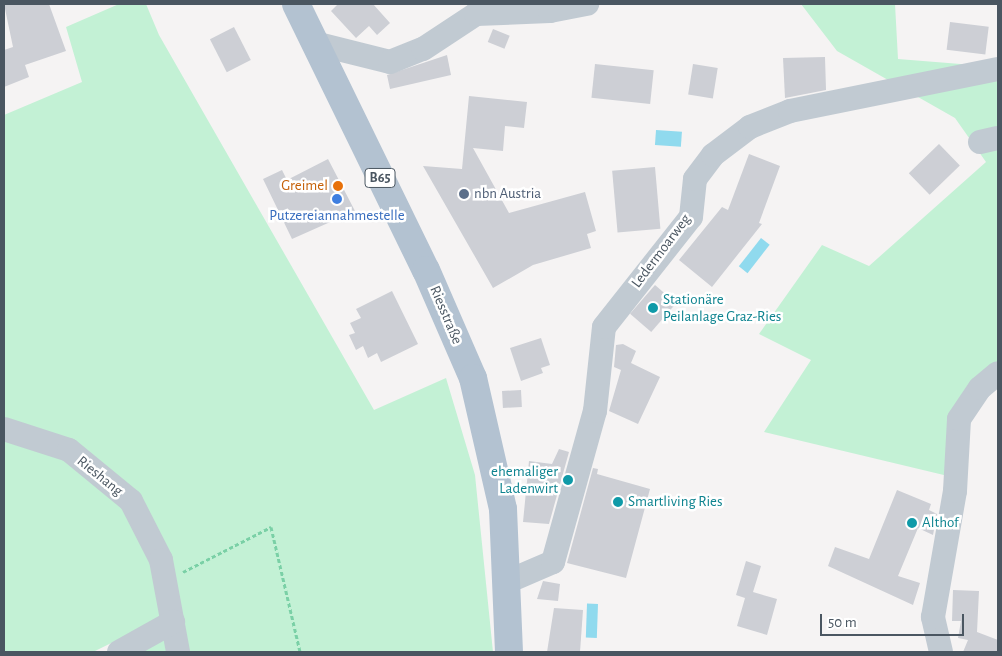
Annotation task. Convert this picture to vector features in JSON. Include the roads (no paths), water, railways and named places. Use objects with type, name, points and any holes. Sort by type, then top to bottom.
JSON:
[{"type":"main road","name":"Riesstraße","points":[[296,4],[426,270],[473,378],[503,508],[509,581],[508,652]]},
{"type":"street","points":[[314,43],[390,62],[423,49],[476,14],[550,11],[587,4]]},
{"type":"street","name":"Ledermoarweg","points":[[509,581],[553,562],[594,411],[604,327],[691,217],[695,179],[713,155],[750,127],[790,111],[998,68]]},
{"type":"street","points":[[941,652],[933,617],[955,492],[959,419],[980,388],[998,373]]},
{"type":"street","name":"Rieshang","points":[[4,429],[69,450],[131,500],[161,560],[178,652]]},
{"type":"street","points":[[119,652],[173,622]]},
{"type":"water","points":[[656,130],[682,132],[681,147],[655,145]]},
{"type":"water","points":[[761,238],[770,245],[748,273],[739,266]]},
{"type":"water","points":[[587,604],[598,604],[597,638],[586,638]]},
{"type":"place","name":"Greimel","points":[[338,186]]},
{"type":"place","name":"nbn Austria","points":[[464,194]]},
{"type":"place","name":"Putzereiannahmestelle","points":[[337,199]]},
{"type":"place","name":"Stationäre Peilanlage Graz-Ries","points":[[653,308]]},
{"type":"place","name":"ehemaliger Ladenwirt","points":[[568,480]]},
{"type":"place","name":"Smartliving Ries","points":[[618,502]]},
{"type":"place","name":"Althof","points":[[912,523]]}]
